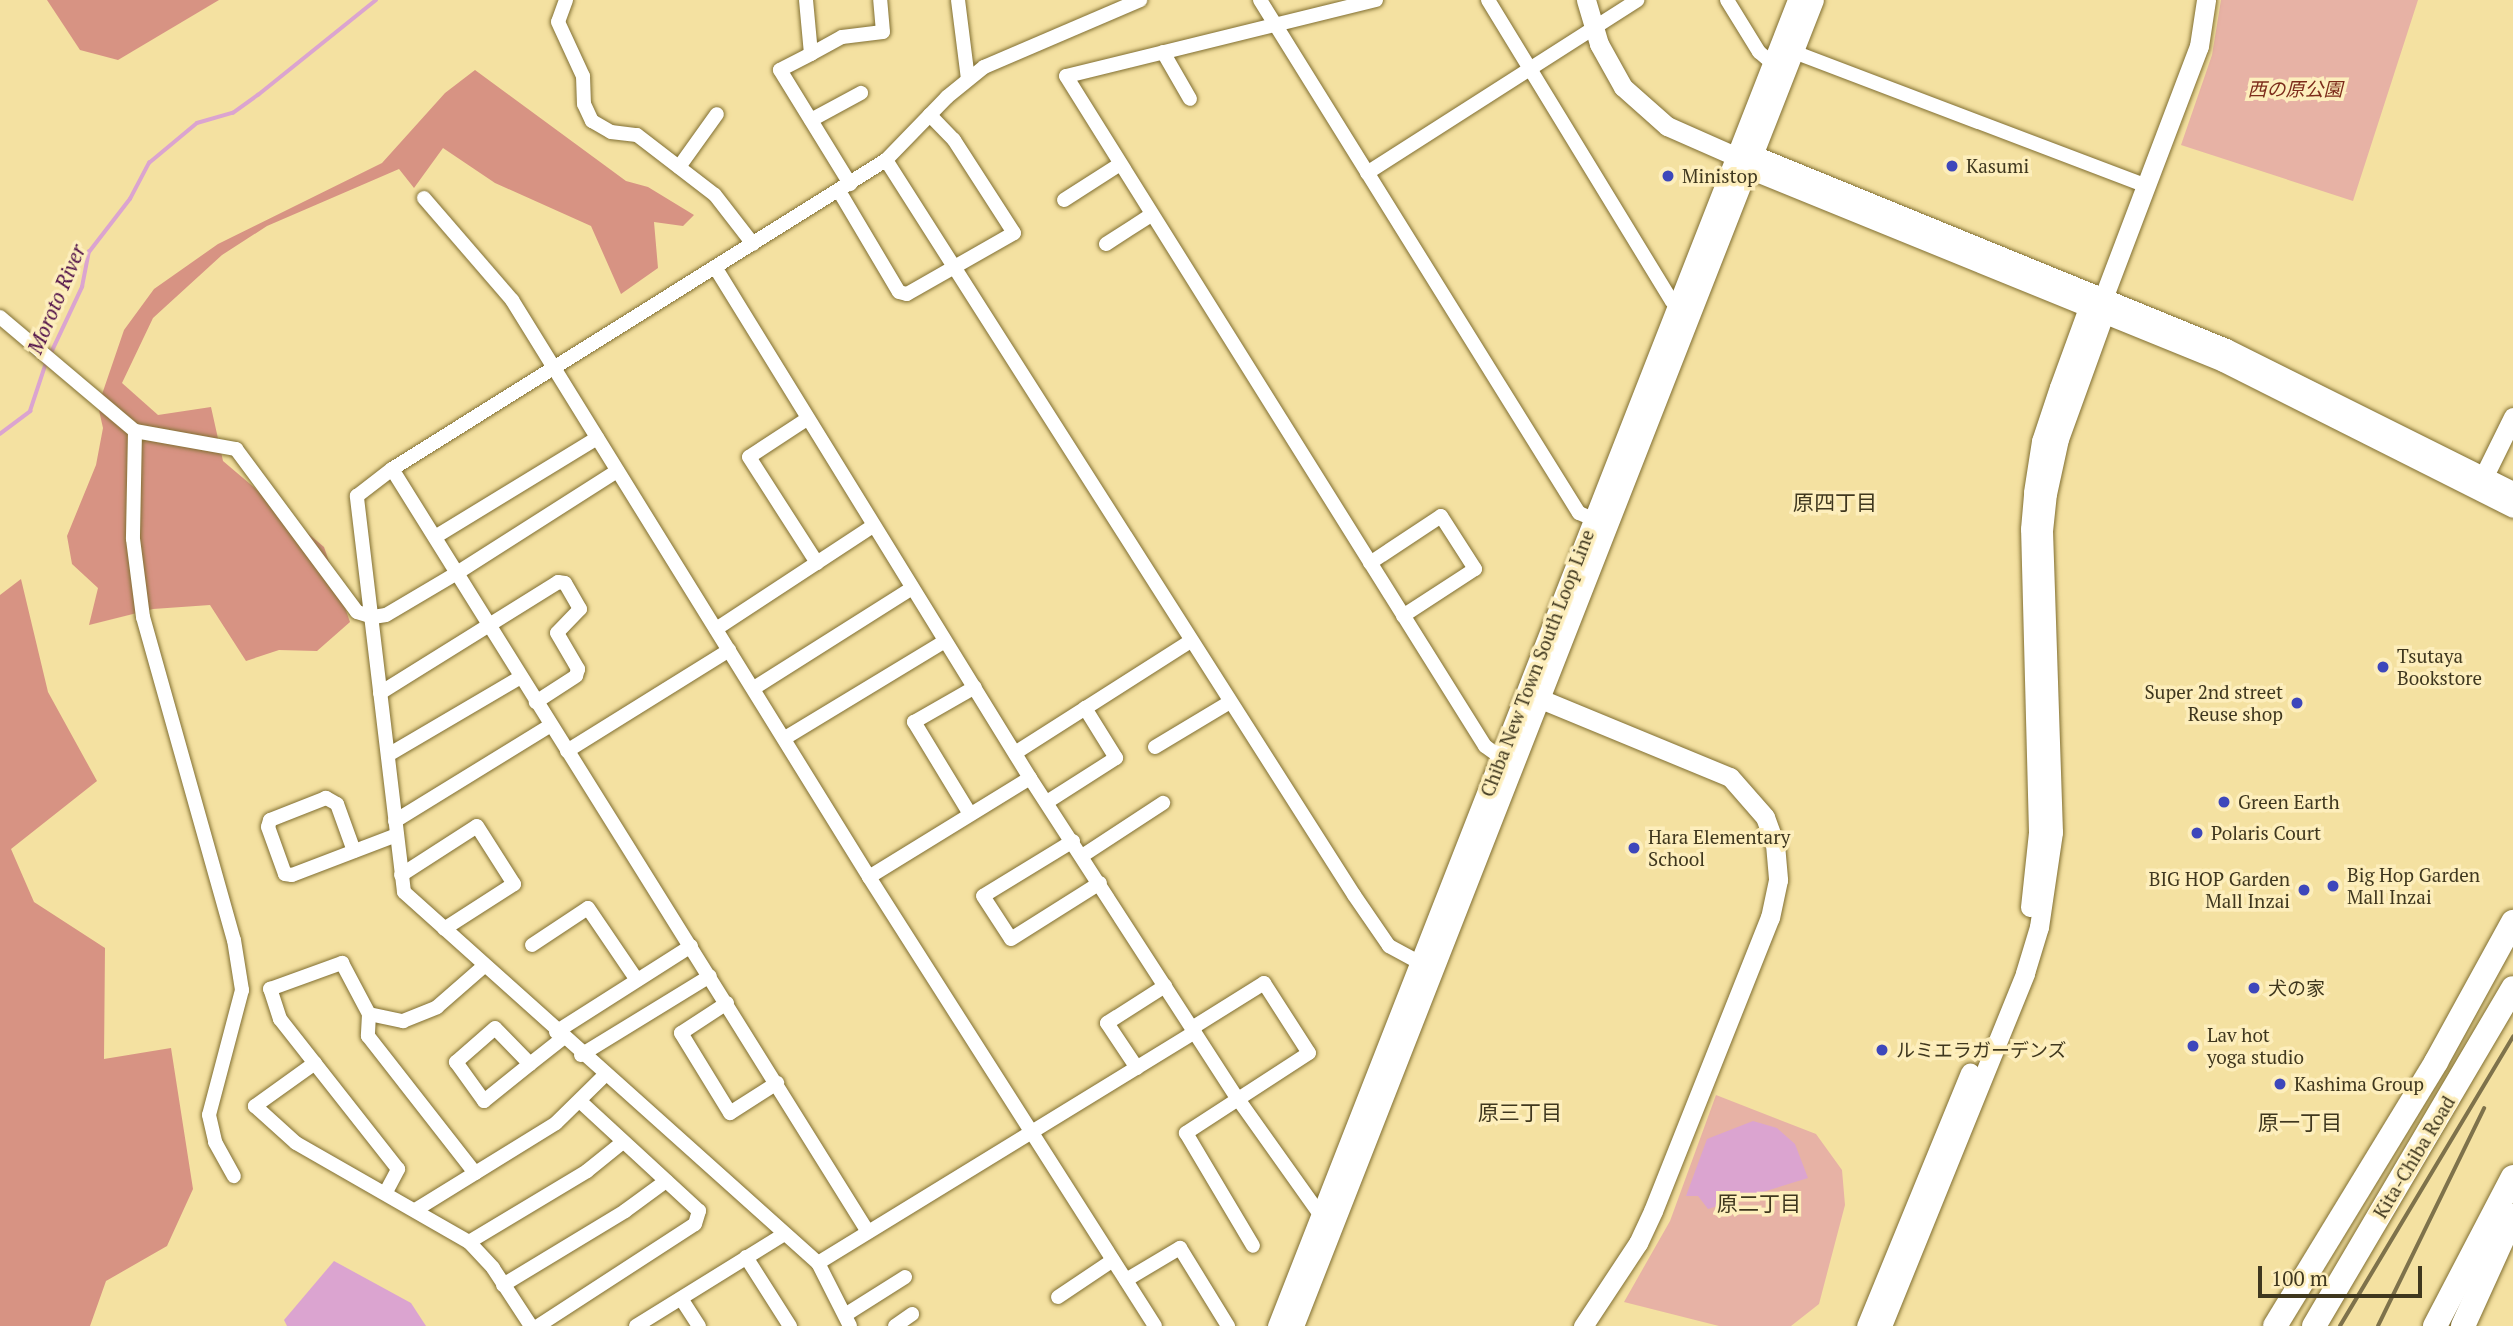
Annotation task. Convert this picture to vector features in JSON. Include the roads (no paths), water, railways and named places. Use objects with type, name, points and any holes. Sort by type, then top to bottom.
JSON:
[{"type":"highway","name":"Kita-Chiba Road","points":[[2275,1326],[2436,1062],[2513,922]]},
{"type":"highway","name":"Kita-Chiba Road","points":[[2314,1326],[2513,988]]},
{"type":"highway","points":[[2289,1303],[2311,1282],[2452,1073],[2485,1039]]},
{"type":"highway","points":[[2435,1326],[2513,1177]]},
{"type":"highway","points":[[2463,1326],[2513,1216]]},
{"type":"highway","points":[[2472,1326],[2513,1247]]},
{"type":"street","points":[[566,0],[558,22],[583,76],[584,104],[592,121],[611,132],[637,135],[679,167],[715,195],[752,244]]},
{"type":"street","points":[[806,0],[811,54]]},
{"type":"street","points":[[880,0],[883,32],[842,37],[780,70],[811,120],[899,292],[907,295],[1014,233],[954,140],[930,115]]},
{"type":"street","points":[[958,0],[968,79]]},
{"type":"street","points":[[905,1277],[848,1321],[818,1263],[604,1076],[404,892],[358,496],[392,469],[886,160],[968,79],[985,67],[1140,0]]},
{"type":"street","points":[[1260,0],[1579,513],[1593,519]]},
{"type":"street","points":[[1376,0],[1066,76],[1485,746],[1500,757]]},
{"type":"street","points":[[1488,0],[1672,301],[1679,303]]},
{"type":"street","points":[[1586,0],[1608,63],[1637,102],[1678,131],[2099,304],[2226,348],[2480,483],[2513,508]]},
{"type":"street","points":[[1367,173],[1528,67],[1637,0]]},
{"type":"street","points":[[1727,0],[1759,52],[1772,63]]},
{"type":"street","name":"Chiba New Town South Loop Line","points":[[1294,1326],[1427,966],[1532,695],[1746,160],[1772,63],[1797,0]]},
{"type":"street","name":"Chiba New Town South Loop Line","points":[[1277,1326],[1319,1213],[1427,966],[1500,757],[1532,695],[1593,519],[1679,303],[1746,160],[1814,0]]},
{"type":"street","points":[[1866,1326],[2013,970],[2027,924],[2038,832],[2030,529],[2041,442],[2099,304],[2195,58],[2206,0]]},
{"type":"street","points":[[1163,51],[1190,99]]},
{"type":"street","points":[[1794,51],[2146,186]]},
{"type":"street","points":[[811,120],[861,93]]},
{"type":"street","points":[[679,167],[717,114]]},
{"type":"street","points":[[886,160],[1230,702],[1389,946],[1427,966]]},
{"type":"street","points":[[1064,200],[1120,164]]},
{"type":"street","points":[[424,198],[512,300],[870,877],[1155,1326]]},
{"type":"street","points":[[1106,244],[1151,215]]},
{"type":"street","points":[[715,267],[1030,778],[1238,1099],[1319,1213]]},
{"type":"street","points":[[1882,1326],[2025,973],[2039,927],[2053,832],[2043,531],[2047,494],[2059,439],[2099,304]]},
{"type":"street","points":[[0,317],[135,431],[236,449],[357,612],[373,617],[386,615],[457,573],[617,471]]},
{"type":"street","points":[[2480,483],[2513,417]]},
{"type":"street","points":[[807,419],[749,457],[817,563]]},
{"type":"street","points":[[135,431],[133,539],[143,617],[234,940],[242,990],[209,1115],[215,1142],[234,1176]]},
{"type":"street","points":[[435,537],[597,438]]},
{"type":"street","points":[[392,469],[868,1232]]},
{"type":"street","points":[[2480,483],[2513,491]]},
{"type":"street","points":[[1370,563],[1441,516],[1475,569],[1403,616]]},
{"type":"street","points":[[716,629],[873,526]]},
{"type":"street","points":[[380,692],[558,582],[565,583],[580,609],[556,633],[578,669],[576,676],[536,702]]},
{"type":"street","points":[[754,688],[912,588]]},
{"type":"street","points":[[785,738],[946,641]]},
{"type":"street","points":[[1015,753],[1191,641]]},
{"type":"street","points":[[567,751],[729,650]]},
{"type":"street","points":[[388,755],[521,677]]},
{"type":"street","points":[[970,814],[914,722],[975,687]]},
{"type":"street","points":[[1532,695],[1730,777],[1765,817],[1775,844],[1778,880],[1770,917],[1653,1211],[1638,1243],[1583,1326]]},
{"type":"street","points":[[1155,747],[1230,702]]},
{"type":"street","points":[[1047,802],[1116,758],[1085,708]]},
{"type":"street","points":[[354,851],[337,804],[326,798],[270,820],[268,827],[285,874],[354,851],[396,828],[551,725]]},
{"type":"street","points":[[870,877],[1030,778]]},
{"type":"street","points":[[1082,856],[1163,803]]},
{"type":"street","points":[[401,875],[477,826],[514,884],[444,929]]},
{"type":"street","points":[[1073,841],[983,896],[1011,939],[1100,883]]},
{"type":"street","points":[[532,945],[588,908],[637,981]]},
{"type":"street","points":[[530,1064],[495,1028],[456,1062],[484,1101],[530,1064],[559,1035],[691,946]]},
{"type":"street","points":[[386,1192],[398,1169],[280,1018],[270,989],[342,963],[369,1014],[368,1036],[475,1173]]},
{"type":"street","points":[[369,1014],[403,1021],[437,1007],[484,966]]},
{"type":"street","points":[[581,1055],[710,976]]},
{"type":"street","points":[[818,1263],[1032,1134],[1264,983],[1309,1053],[1186,1133],[1253,1246]]},
{"type":"street","points":[[1137,1068],[1107,1023],[1165,986]]},
{"type":"street","points":[[727,1003],[681,1033],[730,1113],[777,1083]]},
{"type":"street","points":[[315,1063],[255,1106],[296,1143],[417,1209],[469,1242],[531,1326]]},
{"type":"street","points":[[417,1209],[555,1123],[581,1102],[604,1076]]},
{"type":"street","points":[[538,1326],[695,1224],[699,1211],[581,1102]]},
{"type":"street","points":[[469,1242],[587,1171],[624,1142]]},
{"type":"street","points":[[503,1285],[625,1211],[666,1181]]},
{"type":"street","points":[[636,1326],[682,1300],[783,1235]]},
{"type":"street","points":[[1126,1280],[1180,1248],[1228,1326]]},
{"type":"street","points":[[746,1257],[790,1326]]},
{"type":"street","points":[[1058,1297],[1113,1260]]},
{"type":"street","points":[[682,1300],[699,1326]]},
{"type":"street","points":[[895,1326],[912,1314]]},
{"type":"waterway","name":"Moroto River","points":[[51,353],[82,287],[89,252],[130,199],[149,163],[197,123],[233,113],[376,0]]},
{"type":"waterway","name":"Moroto River","points":[[0,434],[30,411],[47,360]]},
{"type":"railway","points":[[2340,1326],[2513,1037]]},
{"type":"railway","points":[[2378,1326],[2484,1109]]},
{"type":"place","name":"Kasumi","points":[[1952,166]]},
{"type":"place","name":"Ministop","points":[[1668,176]]},
{"type":"place","name":"Tsutaya Bookstore","points":[[2383,667]]},
{"type":"place","name":"Super 2nd street Reuse shop","points":[[2297,703]]},
{"type":"place","name":"Green Earth","points":[[2224,802]]},
{"type":"place","name":"Polaris Court","points":[[2197,833]]},
{"type":"place","name":"Hara Elementary School","points":[[1634,848]]},
{"type":"place","name":"Big Hop Garden Mall Inzai","points":[[2333,886]]},
{"type":"place","name":"BIG HOP Garden Mall Inzai","points":[[2304,890]]},
{"type":"place","name":"犬の家","points":[[2254,988]]},
{"type":"place","name":"Lav hot yoga studio","points":[[2193,1046]]},
{"type":"place","name":"ルミエラガーデンズ","points":[[1882,1050]]},
{"type":"place","name":"Kashima Group","points":[[2280,1084]]},
{"type":"district","name":"原四丁目","points":[[1835,502]]},
{"type":"district","name":"原三丁目","points":[[1520,1112]]},
{"type":"district","name":"原一丁目","points":[[2300,1122]]},
{"type":"district","name":"原二丁目","points":[[1759,1203]]},
{"type":"park label","name":"西の原公園","points":[[2295,89]]}]
